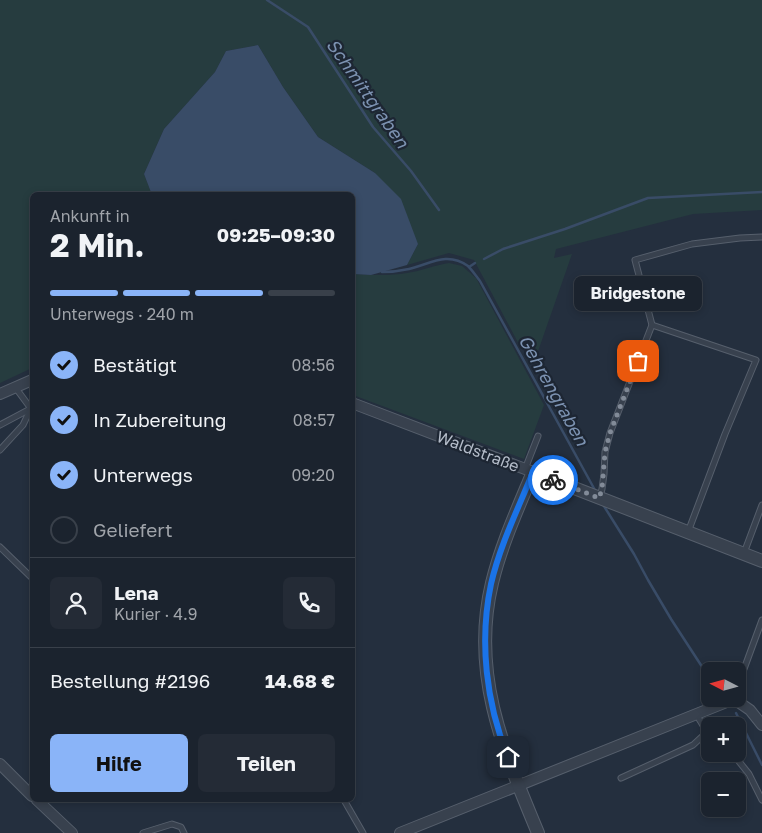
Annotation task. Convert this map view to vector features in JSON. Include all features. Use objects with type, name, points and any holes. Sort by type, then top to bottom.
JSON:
[{"type":"street","points":[[0,394],[30,381]]},
{"type":"street","name":"Waldstraße","points":[[355,403],[762,561]]},
{"type":"street","points":[[529,470],[494,575],[487,609],[485,658],[493,711],[502,744],[538,833]]},
{"type":"street","points":[[746,707],[762,725]]},
{"type":"street","points":[[400,833],[711,708]]},
{"type":"street","points":[[0,764],[30,794]]},
{"type":"street","points":[[39,802],[72,833]]},
{"type":"lane","points":[[600,497],[605,452],[610,433],[652,324],[635,260],[692,244],[762,237]]},
{"type":"lane","points":[[652,324],[756,360],[725,434],[688,532]]},
{"type":"lane","points":[[15,387],[30,406]]},
{"type":"lane","points":[[0,425],[30,410]]},
{"type":"lane","points":[[0,450],[23,425],[30,413]]},
{"type":"lane","points":[[529,470],[538,436]]},
{"type":"lane","points":[[744,554],[762,505]]},
{"type":"lane","points":[[0,547],[30,576]]},
{"type":"lane","points":[[746,664],[762,620]]},
{"type":"lane","points":[[696,714],[701,721]]},
{"type":"lane","points":[[621,778],[693,745],[701,739]]},
{"type":"lane","points":[[739,762],[749,774],[762,800]]},
{"type":"lane","points":[[345,802],[362,833]]},
{"type":"lane","points":[[143,833],[172,824],[181,827],[184,833]]},
{"type":"green space","points":[[0,0],[762,0],[762,210],[693,214],[556,249],[554,258],[572,254],[536,357],[525,338],[521,348],[474,260],[449,253],[407,265],[418,244],[375,173],[318,137],[283,87],[258,45],[226,51],[215,72],[164,129],[144,174],[151,192],[30,192],[30,369],[0,383]]},
{"type":"green space","points":[[449,263],[462,266],[476,278],[544,405],[524,459],[355,396],[355,274],[400,274]]},
{"type":"water","points":[[258,45],[283,87],[318,137],[375,173],[401,199],[418,244],[407,265],[371,275],[355,274],[355,192],[151,192],[144,174],[164,129],[215,72],[226,51]]},
{"type":"waterway","name":"Schmittgraben","points":[[267,0],[308,27],[373,127],[411,171],[439,210]]},
{"type":"waterway","points":[[484,259],[503,249],[565,229],[648,198],[762,192]]},
{"type":"waterway","name":"Gehrengraben","points":[[382,272],[406,270],[446,259],[453,259],[468,266],[480,281],[596,492]]},
{"type":"waterway","name":"Gehrengraben","points":[[469,267],[475,263]]},
{"type":"waterway","name":"Gehrengraben","points":[[602,503],[671,619],[701,665]]},
{"type":"waterway","name":"Gehrengraben","points":[[736,713],[762,765]]},
{"type":"way so far","points":[[553,480],[599,498],[604,474],[605,452],[610,433],[638,361]]},
{"type":"place","name":"Bridgestone","points":[[638,361]]},
{"type":"route","points":[[508,757],[502,744],[489,688],[485,658],[487,609],[492,583],[502,550],[533,472],[553,480]]}]
